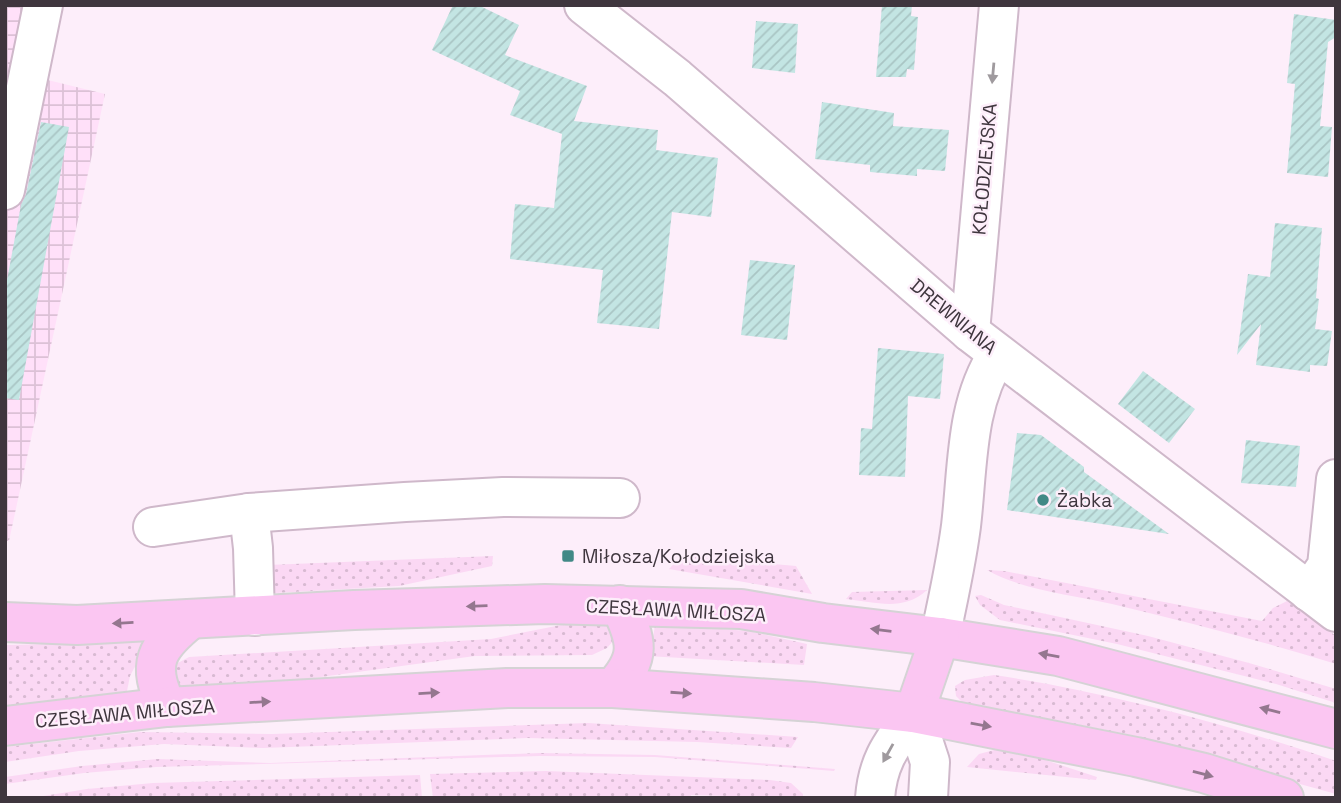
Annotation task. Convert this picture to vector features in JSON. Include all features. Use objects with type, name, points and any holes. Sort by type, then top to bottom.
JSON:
[{"type":"main road","name":"CZESŁAWA MIŁOSZA","points":[[5,622],[77,625],[354,610],[545,604],[740,610],[1058,656],[1336,729]]},
{"type":"main road","points":[[613,688],[626,674],[636,646],[633,632],[620,605]]},
{"type":"main road","points":[[167,707],[156,685],[154,667],[172,634],[191,619]]},
{"type":"main road","points":[[914,713],[940,637]]},
{"type":"main road","name":"CZESŁAWA MIŁOSZA","points":[[5,726],[167,707],[507,688],[613,688],[814,702],[914,713],[1136,757],[1204,773],[1284,798]]},
{"type":"street","points":[[5,190],[43,5]]},
{"type":"street","name":"DREWNIANA","points":[[584,5],[677,78],[984,343],[1322,602]]},
{"type":"street","name":"KOŁODZIEJSKA","points":[[940,637],[953,582],[974,408],[984,378],[999,5]]},
{"type":"street","points":[[1322,602],[1336,478]]},
{"type":"street","points":[[153,527],[249,513],[503,497],[620,498]]},
{"type":"street","points":[[249,513],[255,616]]},
{"type":"street","points":[[875,798],[877,775],[886,754],[914,713]]},
{"type":"street","points":[[914,713],[930,762],[928,798]]},
{"type":"shaded area","points":[[5,5],[24,5],[11,71],[105,94],[9,541],[5,541]]},
{"type":"shaded area","points":[[493,556],[492,566],[399,586],[275,593],[268,584],[268,565]]},
{"type":"shaded area","points":[[681,556],[796,566],[812,594],[669,569]]},
{"type":"shaded area","points":[[987,570],[1004,571],[1262,621],[1273,608],[1287,601],[1336,636],[1336,664],[1168,618],[1016,583]]},
{"type":"shaded area","points":[[927,590],[918,597],[899,603],[846,599],[852,592]]},
{"type":"shaded area","points":[[981,595],[1004,605],[1148,636],[1336,689],[1336,703],[1276,684],[1117,644],[1000,620],[980,605],[975,596]]},
{"type":"shaded area","points":[[605,622],[613,625],[615,639],[607,648],[592,655],[475,656],[284,682],[180,688],[176,687],[171,670],[189,657],[491,639],[561,625]]},
{"type":"shaded area","points":[[655,624],[748,631],[807,644],[804,665],[647,656],[652,646]]},
{"type":"shaded area","points":[[142,642],[145,647],[130,676],[127,691],[5,707],[5,645]]},
{"type":"shaded area","points":[[994,675],[1080,690],[1167,710],[1336,761],[1336,794],[1106,730],[962,702],[956,696],[955,686],[965,680]]},
{"type":"shaded area","points":[[588,723],[798,737],[791,748],[697,742],[527,738],[263,748],[164,744],[79,751],[5,762],[5,747],[140,732],[272,734]]},
{"type":"shaded area","points":[[998,749],[1030,755],[1097,777],[1096,780],[967,767],[979,754]]},
{"type":"shaded area","points":[[540,753],[655,755],[835,769],[655,757],[540,756],[156,767],[5,784],[5,777],[158,759],[270,763]]},
{"type":"shaded area","points":[[546,771],[770,780],[791,783],[803,794],[803,798],[691,795],[690,798],[433,798],[430,774]]},
{"type":"shaded area","points":[[420,775],[422,798],[31,798],[153,783]]},
{"type":"building","points":[[453,5],[478,5],[519,25],[505,55],[587,86],[574,121],[658,130],[656,150],[718,158],[711,217],[672,212],[659,329],[597,323],[603,270],[510,259],[515,204],[554,208],[562,134],[510,115],[520,91],[432,50]]},
{"type":"building","points":[[882,5],[912,5],[911,16],[918,17],[914,70],[907,69],[906,77],[876,77]]},
{"type":"building","points":[[1294,14],[1336,20],[1336,37],[1328,42],[1320,126],[1332,127],[1328,177],[1287,173],[1295,84],[1287,83]]},
{"type":"building","points":[[756,21],[798,24],[795,73],[752,68]]},
{"type":"building","points":[[822,102],[894,113],[893,126],[949,130],[945,171],[917,169],[917,176],[870,172],[870,165],[815,159]]},
{"type":"building","points":[[41,122],[69,127],[19,400],[5,398],[5,291],[21,205],[26,194]]},
{"type":"building","points":[[1275,223],[1322,228],[1315,329],[1332,331],[1327,366],[1310,365],[1310,372],[1256,365],[1261,324],[1237,355],[1248,274],[1270,277]]},
{"type":"building","points":[[750,260],[795,265],[787,340],[741,335]]},
{"type":"building","points":[[878,348],[944,354],[940,399],[908,396],[905,477],[859,475],[861,428],[872,429]]},
{"type":"building","points":[[1143,371],[1195,409],[1169,443],[1118,404]]},
{"type":"building","points":[[1017,433],[1041,435],[1084,467],[1084,472],[1169,534],[1007,510]]},
{"type":"building","points":[[1246,440],[1300,446],[1296,487],[1241,483]]},
{"type":"place","name":"Żabka","points":[[1043,500]]},
{"type":"place","name":"Miłosza/Kołodziejska","points":[[568,556]]}]
